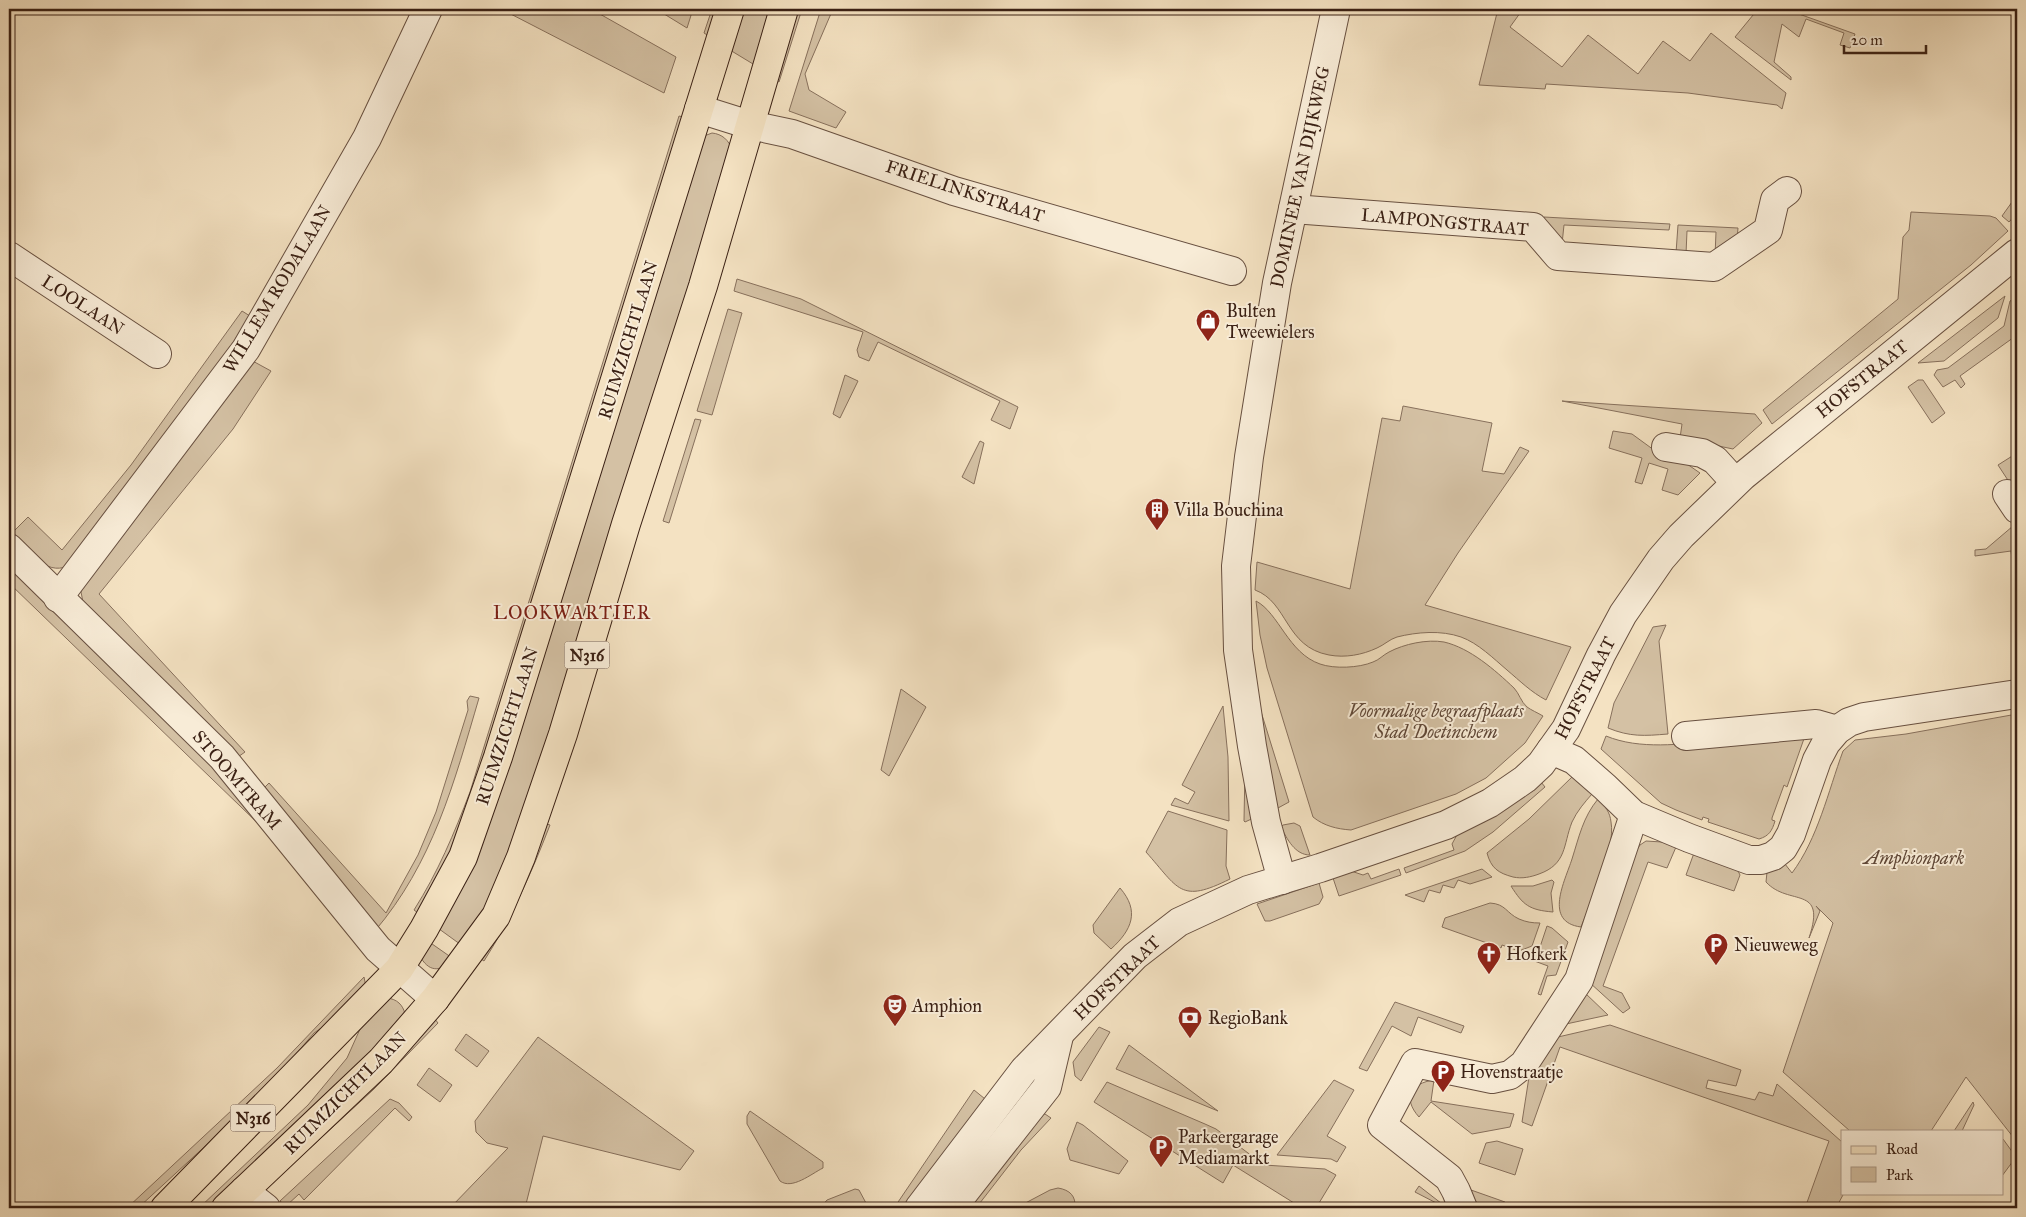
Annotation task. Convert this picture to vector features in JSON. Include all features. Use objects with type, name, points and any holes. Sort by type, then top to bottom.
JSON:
[{"type":"main road","name":"RUIMZICHTLAAN","points":[[164,1208],[399,969],[424,929],[463,858],[489,785],[730,9]]},
{"type":"main road","name":"RUIMZICHTLAAN","points":[[235,1200],[381,1061],[435,999],[496,916],[521,857],[563,734],[626,524],[703,286],[784,9]]},
{"type":"street","name":"WILLEM RODALAAN","points":[[58,598],[246,348],[367,138],[428,9]]},
{"type":"street","name":"DOMINEE VAN DIJKWEG","points":[[1282,880],[1266,822],[1249,727],[1238,650],[1236,566],[1249,457],[1277,283],[1336,9]]},
{"type":"street","name":"FRIELINKSTRAAT","points":[[699,109],[750,125],[792,134],[963,193],[1232,271]]},
{"type":"street","name":"LAMPONGSTRAAT","points":[[1293,209],[1533,227],[1558,256],[1714,267],[1768,230],[1775,200],[1787,191]]},
{"type":"street","name":"HOFSTRAAT","points":[[919,1208],[1024,1070],[1135,956],[1179,922],[1248,890],[1446,824],[1508,792],[1525,779],[1551,750],[1566,729],[1601,655],[1642,585],[1660,559],[1681,536],[1735,482],[2017,253]]},
{"type":"street","name":"LOOLAAN","points":[[9,256],[158,354]]},
{"type":"street","points":[[1666,447],[1702,453],[1715,460],[1735,482]]},
{"type":"street","name":"STOOMTRAM","points":[[9,548],[222,757],[378,950],[435,999]]},
{"type":"street","points":[[1551,750],[1574,760],[1605,786],[1634,815],[1749,860],[1761,860],[1773,856],[1783,848],[1817,760],[1826,743],[1838,730],[1849,722],[1864,717],[2017,694]]},
{"type":"street","points":[[1686,736],[1816,724],[1838,730]]},
{"type":"street","points":[[1463,1208],[1448,1178],[1382,1125],[1415,1062],[1492,1079],[1510,1075],[1524,1064],[1578,980],[1634,815]]},
{"type":"street","name":"HOFSTRAAT","points":[[952,1208],[1046,1087],[1060,1034]]},
{"type":"street","points":[[235,1200],[266,1208]]},
{"type":"green space","points":[[501,9],[591,9],[676,57],[664,93]]},
{"type":"green space","points":[[656,9],[693,9],[687,28]]},
{"type":"green space","points":[[712,9],[721,9],[712,38],[704,33]]},
{"type":"green space","points":[[737,9],[777,9],[758,67],[725,47]]},
{"type":"green space","points":[[793,9],[802,9],[779,82],[771,77]]},
{"type":"green space","points":[[821,9],[833,9],[805,74],[809,90],[846,112],[836,128],[789,111]]},
{"type":"green space","points":[[1498,9],[1523,9],[1510,27],[1562,67],[1588,35],[1638,74],[1663,41],[1690,61],[1711,33],[1786,93],[1782,109],[1777,105],[1688,93],[1546,84],[1545,89],[1479,85]]},
{"type":"green space","points":[[1758,9],[1785,9],[1855,34],[1850,48],[1840,45],[1844,33],[1806,19],[1799,37],[1782,24],[1774,62],[1791,77],[1791,80],[1735,37]]},
{"type":"green space","points":[[679,116],[687,118],[471,815],[422,916],[414,910],[445,853],[470,792]]},
{"type":"green space","points":[[712,133],[725,138],[732,150],[512,856],[464,947],[435,926],[704,136]]},
{"type":"green space","points":[[2017,195],[2017,213],[2009,222],[2002,216]]},
{"type":"green space","points":[[1911,212],[1990,216],[1996,218],[2008,231],[1971,265],[1772,424],[1763,410],[1898,299],[1903,237],[1909,230]]},
{"type":"green space","points":[[1544,217],[1670,224],[1669,230],[1564,225],[1562,244],[1544,223]]},
{"type":"green space","points":[[1678,225],[1738,228],[1737,240],[1715,256],[1716,232],[1687,231],[1686,254],[1676,253]]},
{"type":"green space","points":[[737,279],[801,299],[1018,407],[1010,429],[991,420],[1000,401],[878,342],[869,361],[859,357],[857,350],[863,332],[734,291]]},
{"type":"green space","points":[[2005,296],[1998,318],[1944,361],[1918,363]]},
{"type":"green space","points":[[2017,297],[2017,335],[1960,376],[1965,384],[1961,388],[1955,380],[1943,387],[1934,375],[1937,370],[1948,368],[2004,326],[2010,301]]},
{"type":"green space","points":[[728,309],[742,313],[712,415],[697,411]]},
{"type":"green space","points":[[242,311],[250,316],[232,344],[68,566],[52,568],[44,565],[13,536],[13,532],[28,517],[62,550],[131,465]]},
{"type":"green space","points":[[249,359],[271,371],[233,429],[99,594],[245,752],[235,759],[83,602],[81,592],[83,583]]},
{"type":"green space","points":[[845,375],[858,381],[840,418],[833,414]]},
{"type":"green space","points":[[1918,380],[1923,380],[1945,413],[1932,423],[1908,387]]},
{"type":"green space","points":[[1562,401],[1755,414],[1762,423],[1733,449],[1680,438],[1682,424]]},
{"type":"green space","points":[[1403,406],[1492,423],[1482,471],[1504,474],[1520,447],[1529,451],[1458,553],[1425,605],[1571,647],[1546,700],[1526,686],[1480,647],[1461,637],[1445,633],[1429,632],[1405,635],[1394,638],[1380,647],[1347,656],[1329,655],[1315,650],[1295,634],[1274,604],[1266,596],[1255,590],[1257,562],[1350,589],[1382,418],[1400,421]]},
{"type":"green space","points":[[695,419],[701,420],[669,523],[663,521]]},
{"type":"green space","points":[[1613,431],[1632,434],[1669,461],[1687,464],[1700,473],[1678,495],[1662,490],[1668,469],[1649,463],[1642,484],[1635,482],[1642,458],[1609,448]]},
{"type":"green space","points":[[980,441],[984,443],[974,484],[962,477]]},
{"type":"green space","points":[[2017,453],[2017,494],[1998,465]]},
{"type":"green space","points":[[2013,526],[2017,558],[2012,559],[2011,551],[1975,556],[1975,550],[1986,549]]},
{"type":"green space","points":[[9,562],[62,620],[170,723],[238,794],[269,834],[9,583]]},
{"type":"green space","name":"Voormalige begraafplaats Stad Doetinchem","points":[[1256,601],[1271,614],[1300,651],[1309,659],[1320,664],[1339,667],[1361,666],[1375,661],[1395,649],[1430,641],[1444,642],[1463,649],[1482,660],[1514,688],[1527,707],[1543,716],[1525,743],[1486,778],[1456,794],[1351,830],[1326,825],[1313,817],[1267,668],[1260,635]]},
{"type":"green space","points":[[1666,625],[1659,641],[1668,734],[1637,735],[1608,728],[1614,703],[1653,627]]},
{"type":"green space","points":[[901,689],[926,707],[889,776],[881,770]]},
{"type":"green space","points":[[1254,689],[1289,802],[1278,808],[1275,808]]},
{"type":"green space","points":[[470,696],[479,698],[439,821],[427,850],[412,878],[374,932],[260,792],[269,783],[386,913],[418,855],[436,812],[468,710],[467,701]]},
{"type":"green space","points":[[1223,706],[1228,757],[1229,821],[1171,805],[1175,798],[1188,804],[1195,792],[1182,785]]},
{"type":"green space","name":"Amphionpark","points":[[2017,714],[2017,1142],[1966,1077],[1932,1130],[1849,1130],[1783,1072],[1833,923],[1816,906],[1820,911],[1809,938],[1813,921],[1813,910],[1809,903],[1775,889],[1766,882],[1767,872],[1779,869],[1785,864],[1792,873],[1801,859],[1816,830],[1843,751],[1855,740],[1906,734]]},
{"type":"green space","points":[[1806,733],[1787,787],[1784,785],[1772,818],[1775,821],[1773,828],[1768,835],[1759,839],[1708,822],[1709,819],[1703,817],[1702,820],[1661,803],[1601,749],[1606,736],[1632,743],[1660,745]]},
{"type":"green space","points":[[1245,767],[1260,815],[1245,822],[1244,821]]},
{"type":"green space","points":[[1573,776],[1592,794],[1574,818],[1563,853],[1555,865],[1539,874],[1523,878],[1516,878],[1499,872],[1491,863],[1487,853],[1529,819]]},
{"type":"green space","points":[[1541,782],[1545,787],[1493,832],[1465,851],[1406,873],[1404,868],[1454,850],[1452,844],[1458,833],[1484,822],[1504,810]]},
{"type":"green space","points":[[1598,799],[1610,815],[1612,833],[1602,875],[1581,927],[1569,924],[1563,917],[1560,909],[1560,899],[1582,828]]},
{"type":"green space","points":[[1168,811],[1227,830],[1226,866],[1230,879],[1200,891],[1190,891],[1182,889],[1166,875],[1146,852]]},
{"type":"green space","points":[[541,822],[550,825],[543,843],[512,912],[484,961],[478,957]]},
{"type":"green space","points":[[1294,823],[1300,826],[1310,855],[1296,849],[1281,827]]},
{"type":"green space","points":[[1646,841],[1662,842],[1676,847],[1667,868],[1648,862],[1603,986],[1622,993],[1630,1008],[1623,1013],[1589,982],[1636,851]]},
{"type":"green space","points":[[1694,853],[1737,869],[1740,875],[1734,891],[1686,875]]},
{"type":"green space","points":[[1399,869],[1401,875],[1339,896],[1333,878],[1351,871],[1363,875],[1368,873],[1371,879]]},
{"type":"green space","points":[[1482,869],[1492,877],[1470,884],[1458,880],[1454,888],[1443,885],[1440,893],[1429,890],[1424,902],[1405,895]]},
{"type":"green space","points":[[1552,880],[1554,882],[1551,893],[1553,912],[1532,908],[1519,898],[1511,886],[1533,886]]},
{"type":"green space","points":[[1319,883],[1323,897],[1319,904],[1270,921],[1265,921],[1257,904]]},
{"type":"green space","points":[[1120,888],[1130,905],[1131,920],[1124,935],[1111,949],[1094,933],[1093,925]]},
{"type":"green space","points":[[1490,903],[1503,907],[1519,919],[1540,923],[1532,946],[1519,951],[1502,945],[1501,948],[1442,927],[1445,918]]},
{"type":"green space","points":[[1547,926],[1568,942],[1556,975],[1547,976],[1541,995],[1538,994],[1548,966],[1529,959],[1530,954],[1539,950]]},
{"type":"green space","points":[[425,939],[455,960],[437,969],[429,966],[421,958]]},
{"type":"green space","points":[[364,977],[366,987],[349,1009],[314,1033],[284,1068],[214,1138],[138,1208],[127,1208],[277,1068]]},
{"type":"green space","points":[[1584,992],[1608,1015],[1566,1024]]},
{"type":"green space","points":[[387,998],[399,1003],[405,1014],[373,1057],[207,1208],[199,1208],[308,1105],[347,1058],[365,1018]]},
{"type":"green space","points":[[1395,1002],[1464,1026],[1461,1033],[1418,1017],[1411,1036],[1392,1026],[1367,1071],[1359,1068]]},
{"type":"green space","points":[[434,1018],[438,1023],[374,1089],[283,1173],[277,1167]]},
{"type":"green space","points":[[1610,1025],[1741,1070],[1736,1086],[1708,1080],[1706,1088],[1755,1100],[1759,1092],[1773,1096],[1777,1084],[1841,1141],[1841,1194],[1843,1194],[1836,1208],[1805,1208],[1829,1141],[1560,1047],[1532,1126],[1522,1122],[1529,1077],[1558,1037]]},
{"type":"green space","points":[[1099,1027],[1110,1032],[1081,1081],[1075,1076],[1073,1062]]},
{"type":"green space","points":[[466,1034],[489,1051],[477,1067],[455,1050]]},
{"type":"green space","points":[[538,1037],[694,1151],[680,1170],[543,1136],[525,1208],[450,1208],[508,1148],[487,1143],[476,1132],[475,1121]]},
{"type":"green space","points":[[1129,1045],[1218,1111],[1116,1069]]},
{"type":"green space","points":[[429,1068],[452,1085],[440,1102],[417,1085]]},
{"type":"green space","points":[[1334,1080],[1354,1090],[1327,1136],[1346,1147],[1337,1162],[1331,1159],[1277,1155]]},
{"type":"green space","points":[[1434,1080],[1431,1101],[1514,1114],[1510,1127],[1472,1134],[1431,1102],[1419,1117],[1411,1104],[1412,1092],[1420,1084]]},
{"type":"green space","points":[[1107,1082],[1216,1129],[1264,1165],[1325,1169],[1336,1175],[1316,1208],[1302,1208],[1233,1165],[1223,1183],[1094,1102]]},
{"type":"green space","points":[[974,1090],[990,1103],[910,1208],[894,1208]]},
{"type":"green space","points":[[390,1099],[399,1103],[412,1117],[409,1121],[395,1108],[304,1200],[299,1194],[286,1206],[280,1201]]},
{"type":"green space","points":[[1973,1102],[1974,1105],[1962,1130],[1955,1130]]},
{"type":"green space","points":[[750,1111],[823,1162],[823,1168],[790,1184],[780,1181],[747,1124],[747,1116]]},
{"type":"green space","points":[[1045,1114],[1051,1118],[1021,1150],[976,1208],[961,1208],[1035,1115]]},
{"type":"green space","points":[[1077,1122],[1128,1161],[1119,1174],[1070,1160],[1067,1149]]},
{"type":"green space","points":[[2004,1140],[2016,1157],[2004,1173]]},
{"type":"green space","points":[[1497,1141],[1523,1149],[1515,1175],[1479,1163],[1486,1143]]},
{"type":"green space","points":[[1419,1186],[1446,1207],[1446,1208],[1415,1192]]},
{"type":"green space","points":[[1058,1188],[1066,1190],[1071,1194],[1075,1208],[1016,1208],[1050,1190]]},
{"type":"green space","points":[[855,1189],[859,1190],[866,1203],[852,1208],[820,1208],[827,1200]]},
{"type":"green space","points":[[1471,1190],[1505,1202],[1503,1208],[1474,1208]]},
{"type":"place","name":"Bulten Tweewielers","points":[[1208,342]]},
{"type":"place","name":"Villa Bouchina","points":[[1157,531]]},
{"type":"place","name":"Nieuweweg","points":[[1716,966]]},
{"type":"place","name":"Hofkerk","points":[[1489,975]]},
{"type":"place","name":"Amphion","points":[[895,1027]]},
{"type":"place","name":"RegioBank","points":[[1190,1039]]},
{"type":"place","name":"Hovenstraatje","points":[[1443,1093]]},
{"type":"place","name":"Parkeergarage Mediamarkt","points":[[1161,1168]]},
{"type":"district","name":"LOOKWARTIER","points":[[572,612]]}]
